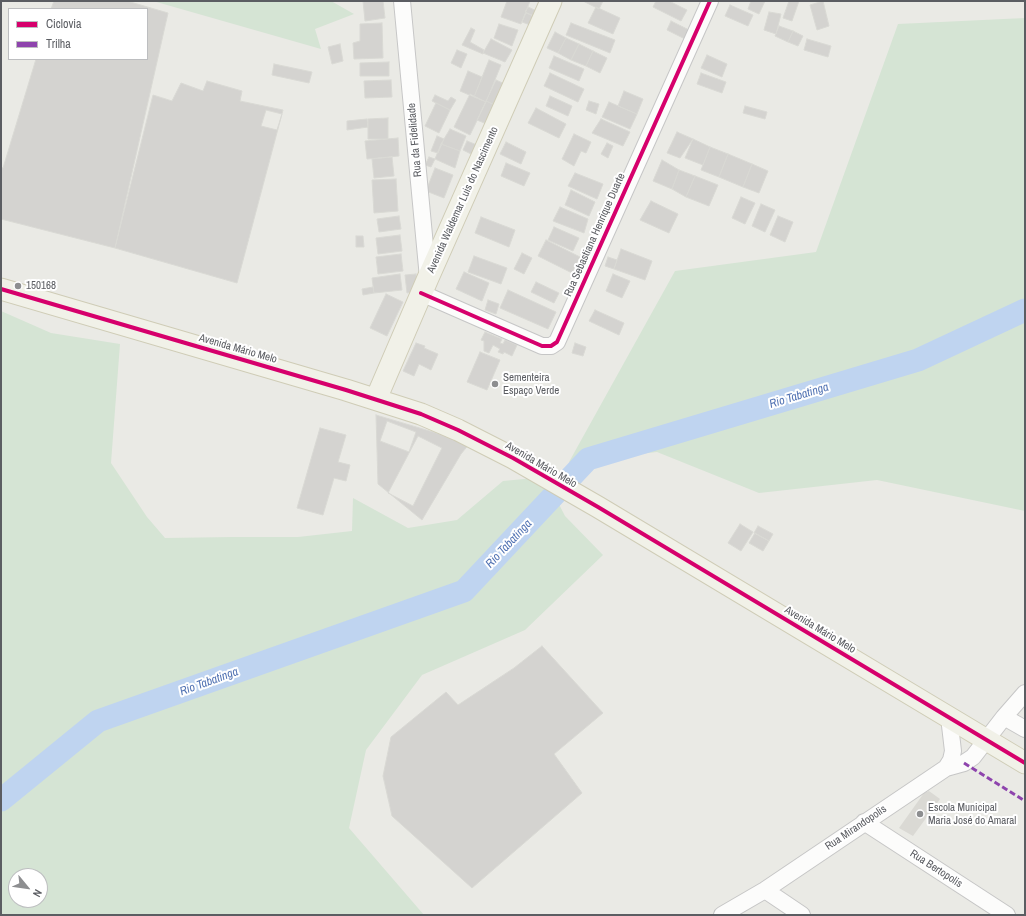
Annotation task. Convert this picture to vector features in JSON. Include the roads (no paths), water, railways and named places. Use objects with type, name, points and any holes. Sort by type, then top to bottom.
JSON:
[{"type":"main road","name":"Avenida Waldemar Luis do Nascimento","points":[[376,399],[424,286],[551,1]]},
{"type":"main road","name":"Avenida Mário Melo","points":[[1,289],[338,387],[421,414],[458,430],[513,458],[598,507],[1025,762]]},
{"type":"street","name":"Rua da Fidelidade","points":[[402,1],[424,286]]},
{"type":"street","name":"Rua Sebastiana Henrique Duarte","points":[[424,286],[542,346],[551,346],[557,342],[710,1]]},
{"type":"street","name":"Rua Mirandopolis","points":[[722,915],[765,890],[946,768],[964,763],[973,757],[986,739],[1025,693]]},
{"type":"street","points":[[946,768],[951,760],[953,751],[949,717]]},
{"type":"street","points":[[1004,717],[1025,729]]},
{"type":"street","name":"Rua Bertopolis","points":[[864,822],[1007,915]]},
{"type":"street","points":[[765,890],[802,915]]},
{"type":"waterway","name":"Rio Tabatinga","points":[[1,800],[98,721],[464,591],[588,459],[918,360],[1025,310]]},
{"type":"place","name":"150168","points":[[18,286]]},
{"type":"place","name":"Sementeira Espaço Verde","points":[[495,384]]},
{"type":"place","name":"Escola Municipal Maria José do Amaral","points":[[920,814]]}]
